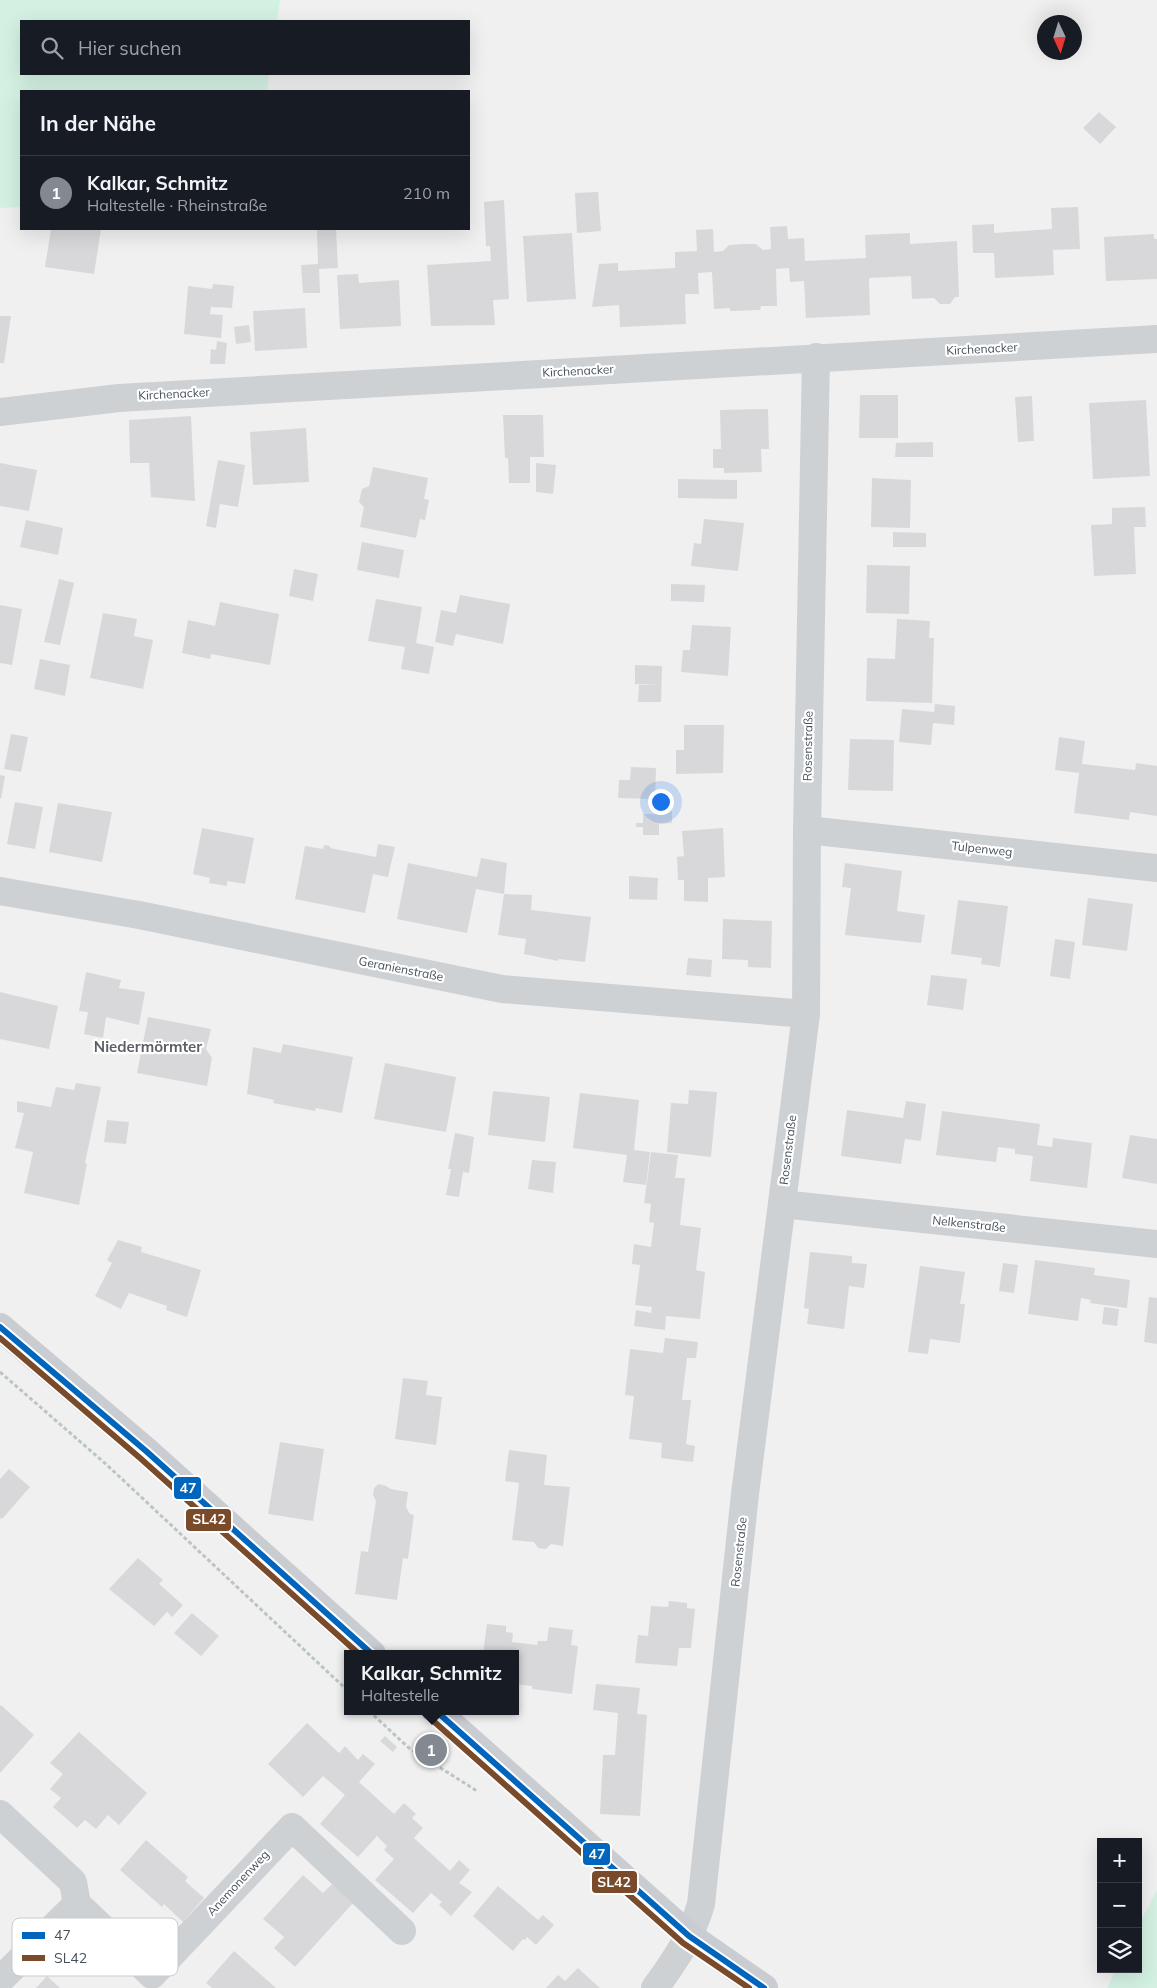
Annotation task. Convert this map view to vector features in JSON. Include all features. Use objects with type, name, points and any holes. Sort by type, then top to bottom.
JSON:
[{"type":"main road","points":[[0,1326],[146,1451],[368,1650]]},
{"type":"main road","points":[[440,1715],[689,1936],[764,1988]]},
{"type":"street","name":"Kirchenacker","points":[[0,412],[119,398],[1157,339]]},
{"type":"street","name":"Rosenstraße","points":[[655,1988],[674,1962],[696,1924],[701,1904],[744,1504],[806,1014],[807,830],[816,357]]},
{"type":"street","name":"Tulpenweg","points":[[807,830],[1157,868]]},
{"type":"street","name":"Geranienstraße","points":[[0,891],[149,917],[502,989],[806,1014]]},
{"type":"street","name":"Nelkenstraße","points":[[782,1204],[1157,1244]]},
{"type":"street","points":[[0,1814],[73,1882],[77,1904],[63,1918]]},
{"type":"street","name":"Anemonenweg","points":[[178,1948],[292,1827],[402,1931]]},
{"type":"street","name":"Anemonenweg","points":[[77,1904],[92,1918]]},
{"type":"street","points":[[0,1980],[12,1968]]},
{"type":"path","points":[[0,1372],[107,1465],[344,1687]]},
{"type":"green space","points":[[0,0],[280,0],[277,20],[20,20],[20,75],[269,75],[267,90],[20,90],[20,207],[0,208]]},
{"type":"green space","points":[[1157,1890],[1157,1988],[1107,1988],[1114,1973],[1142,1973],[1142,1918]]},
{"type":"building","points":[[1099,112],[1116,127],[1100,144],[1083,128]]},
{"type":"building","points":[[598,192],[601,231],[577,233],[575,193]]},
{"type":"building","points":[[504,200],[509,299],[493,300],[495,325],[431,326],[427,265],[491,261],[490,246],[486,246],[484,202]]},
{"type":"building","points":[[1078,207],[1080,249],[1053,250],[1054,275],[995,278],[994,253],[973,253],[972,225],[994,224],[994,233],[1052,229],[1051,208]]},
{"type":"building","points":[[787,226],[788,239],[804,238],[805,261],[866,258],[865,235],[910,233],[910,244],[957,241],[959,297],[955,297],[950,304],[940,304],[934,298],[912,299],[911,276],[869,278],[870,315],[806,318],[804,281],[790,282],[789,268],[776,269],[777,306],[761,306],[760,310],[730,311],[730,308],[714,309],[712,272],[698,273],[699,294],[685,294],[686,324],[620,327],[619,305],[592,307],[599,264],[618,263],[618,271],[675,268],[675,252],[697,251],[696,230],[713,229],[714,252],[723,251],[729,245],[743,244],[756,244],[763,250],[771,249],[770,227]]},
{"type":"building","points":[[51,230],[101,230],[94,274],[45,267]]},
{"type":"building","points":[[317,230],[336,230],[338,268],[319,269],[320,293],[303,293],[301,265],[318,264]]},
{"type":"building","points":[[572,233],[576,299],[527,302],[523,236]]},
{"type":"building","points":[[1154,234],[1154,239],[1157,239],[1157,279],[1106,281],[1104,237]]},
{"type":"building","points":[[358,274],[359,283],[399,280],[401,326],[340,329],[337,275]]},
{"type":"building","points":[[213,284],[234,286],[232,308],[211,307],[210,314],[223,315],[221,338],[184,334],[188,286],[212,289]]},
{"type":"building","points":[[305,308],[307,348],[255,351],[253,311]]},
{"type":"building","points":[[0,316],[11,316],[4,363],[0,363]]},
{"type":"building","points":[[249,325],[251,342],[236,344],[234,327]]},
{"type":"building","points":[[217,341],[227,343],[225,364],[210,364],[211,349],[216,350]]},
{"type":"building","points":[[860,395],[898,395],[898,438],[859,438]]},
{"type":"building","points":[[1032,396],[1034,441],[1018,442],[1015,397]]},
{"type":"building","points":[[1146,400],[1150,476],[1093,479],[1089,403]]},
{"type":"building","points":[[768,409],[769,449],[761,449],[762,472],[724,473],[724,468],[713,468],[713,449],[721,449],[720,410]]},
{"type":"building","points":[[503,415],[543,415],[544,457],[530,457],[530,483],[509,483],[508,458],[505,458]]},
{"type":"building","points":[[191,416],[195,501],[151,497],[149,463],[130,463],[129,420]]},
{"type":"building","points":[[306,428],[309,482],[253,485],[250,432]]},
{"type":"building","points":[[933,442],[933,457],[895,457],[896,443]]},
{"type":"building","points":[[218,460],[245,465],[238,507],[220,504],[216,528],[206,526]]},
{"type":"building","points":[[0,463],[37,470],[29,511],[0,506]]},
{"type":"building","points":[[536,463],[556,465],[553,494],[536,492]]},
{"type":"building","points":[[373,467],[428,478],[424,499],[429,500],[425,520],[420,519],[416,538],[360,527],[364,507],[359,502],[362,489],[369,486]]},
{"type":"building","points":[[872,478],[911,480],[910,528],[871,527]]},
{"type":"building","points":[[678,479],[737,480],[737,499],[678,498]]},
{"type":"building","points":[[1145,507],[1146,527],[1134,527],[1136,574],[1094,576],[1091,525],[1112,524],[1112,508]]},
{"type":"building","points":[[704,519],[744,523],[738,571],[691,566],[694,543],[701,544]]},
{"type":"building","points":[[26,520],[63,528],[58,555],[20,547]]},
{"type":"building","points":[[893,532],[926,533],[926,547],[893,547]]},
{"type":"building","points":[[362,542],[404,550],[399,578],[357,570]]},
{"type":"building","points":[[867,565],[910,566],[909,614],[866,613]]},
{"type":"building","points":[[294,569],[318,574],[313,601],[289,596]]},
{"type":"building","points":[[59,579],[74,583],[60,645],[44,642]]},
{"type":"building","points":[[671,584],[705,585],[704,602],[671,601]]},
{"type":"building","points":[[460,595],[510,604],[503,644],[456,634],[453,646],[435,642],[441,610],[456,613]]},
{"type":"building","points":[[376,599],[422,607],[416,643],[434,647],[429,674],[401,669],[405,647],[368,641]]},
{"type":"building","points":[[220,602],[279,614],[270,665],[211,654],[210,659],[182,653],[188,620],[215,626]]},
{"type":"building","points":[[0,605],[22,609],[12,665],[0,663]]},
{"type":"building","points":[[103,613],[137,619],[134,636],[153,640],[143,689],[90,678]]},
{"type":"building","points":[[897,619],[930,621],[929,638],[934,638],[932,703],[866,701],[867,658],[895,659]]},
{"type":"building","points":[[692,625],[731,627],[728,676],[681,672],[683,650],[690,650]]},
{"type":"building","points":[[40,659],[70,665],[65,696],[34,689]]},
{"type":"building","points":[[635,665],[662,666],[661,702],[638,702],[639,685],[657,685],[635,684]]},
{"type":"building","points":[[935,704],[955,706],[954,725],[933,723],[931,745],[899,742],[902,709],[934,712]]},
{"type":"building","points":[[684,725],[724,725],[723,773],[676,774],[676,750],[684,750]]},
{"type":"building","points":[[11,734],[28,737],[21,772],[4,769]]},
{"type":"building","points":[[1059,737],[1085,741],[1082,764],[1135,770],[1136,763],[1157,766],[1157,816],[1130,812],[1129,820],[1074,813],[1079,773],[1055,770]]},
{"type":"building","points":[[850,739],[894,740],[893,791],[848,790]]},
{"type":"building","points":[[631,767],[656,768],[655,799],[618,798],[619,780],[630,780]]},
{"type":"building","points":[[0,775],[5,776],[1,799],[0,798]]},
{"type":"building","points":[[15,802],[43,807],[35,849],[7,844]]},
{"type":"building","points":[[58,803],[112,812],[102,862],[49,852]]},
{"type":"building","points":[[672,811],[672,823],[659,824],[659,835],[643,835],[643,827],[636,827],[636,823],[643,823],[643,814],[665,814],[665,812]]},
{"type":"building","points":[[202,828],[254,838],[245,884],[227,881],[227,886],[209,883],[210,878],[193,874]]},
{"type":"building","points":[[723,828],[725,877],[708,878],[708,902],[684,901],[684,880],[678,880],[677,857],[684,856],[682,831]]},
{"type":"building","points":[[378,844],[395,847],[388,877],[373,874],[365,913],[295,899],[305,846],[323,849],[324,845],[330,846],[330,848],[376,857]]},
{"type":"building","points":[[481,858],[507,863],[504,894],[476,889],[467,933],[397,919],[408,863],[477,877]]},
{"type":"building","points":[[845,863],[902,871],[897,911],[925,915],[921,943],[845,935],[851,888],[842,887]]},
{"type":"building","points":[[629,876],[658,878],[657,900],[629,899]]},
{"type":"building","points":[[504,894],[532,895],[531,910],[591,917],[585,962],[559,959],[558,961],[524,954],[526,939],[498,935]]},
{"type":"building","points":[[1088,898],[1133,904],[1127,951],[1082,945]]},
{"type":"building","points":[[958,900],[1008,906],[1000,967],[981,964],[982,958],[951,954]]},
{"type":"building","points":[[723,919],[772,921],[771,968],[748,967],[748,960],[722,959]]},
{"type":"building","points":[[1055,939],[1075,942],[1070,979],[1050,976]]},
{"type":"building","points":[[688,958],[712,960],[711,977],[686,975]]},
{"type":"building","points":[[86,972],[121,980],[119,988],[145,992],[139,1025],[106,1017],[103,1038],[84,1034],[88,1012],[79,1011]]},
{"type":"building","points":[[931,975],[967,979],[963,1010],[927,1005]]},
{"type":"building","points":[[0,992],[58,1006],[49,1049],[0,1039]]},
{"type":"building","points":[[148,1017],[211,1029],[206,1049],[212,1058],[207,1086],[137,1073]]},
{"type":"building","points":[[283,1044],[353,1057],[342,1113],[316,1108],[315,1111],[273,1103],[274,1100],[247,1094],[253,1047],[281,1053]]},
{"type":"building","points":[[385,1063],[456,1077],[446,1132],[374,1119]]},
{"type":"building","points":[[76,1083],[101,1087],[85,1163],[87,1164],[79,1205],[24,1193],[33,1152],[15,1148],[24,1113],[17,1112],[17,1101],[51,1107],[56,1087],[74,1090]]},
{"type":"building","points":[[689,1090],[717,1092],[711,1157],[667,1152],[671,1103],[688,1104]]},
{"type":"building","points":[[493,1091],[550,1097],[545,1142],[488,1135]]},
{"type":"building","points":[[580,1093],[639,1100],[634,1150],[650,1152],[646,1185],[623,1182],[627,1155],[573,1148]]},
{"type":"building","points":[[906,1101],[926,1104],[921,1141],[905,1139],[901,1164],[841,1156],[847,1110],[903,1118]]},
{"type":"building","points":[[942,1111],[1040,1124],[1037,1145],[1052,1147],[1053,1138],[1092,1143],[1087,1188],[1030,1181],[1033,1156],[1015,1154],[1015,1149],[998,1147],[996,1162],[936,1155]]},
{"type":"building","points":[[107,1120],[129,1122],[126,1144],[104,1142]]},
{"type":"building","points":[[455,1133],[474,1137],[469,1173],[463,1172],[459,1197],[446,1195],[451,1169],[448,1169]]},
{"type":"building","points":[[1130,1135],[1157,1139],[1157,1184],[1122,1178]]},
{"type":"building","points":[[651,1152],[678,1155],[675,1178],[685,1178],[680,1225],[701,1228],[696,1270],[705,1272],[700,1319],[666,1316],[665,1330],[634,1326],[636,1310],[651,1313],[652,1307],[635,1305],[640,1265],[632,1264],[634,1244],[651,1247],[654,1223],[649,1222],[651,1204],[644,1203]]},
{"type":"building","points":[[532,1160],[556,1162],[553,1193],[528,1189]]},
{"type":"building","points":[[118,1240],[142,1247],[141,1252],[201,1270],[187,1317],[166,1310],[167,1306],[129,1293],[121,1309],[95,1296],[112,1263],[107,1260]]},
{"type":"building","points":[[810,1252],[852,1256],[852,1263],[867,1264],[864,1288],[849,1286],[844,1329],[807,1324],[809,1309],[804,1308]]},
{"type":"building","points":[[1035,1260],[1095,1268],[1094,1275],[1130,1280],[1127,1308],[1090,1303],[1091,1300],[1081,1298],[1078,1321],[1028,1314]]},
{"type":"building","points":[[1003,1263],[1018,1265],[1014,1293],[999,1291]]},
{"type":"building","points":[[920,1266],[965,1272],[960,1304],[965,1304],[960,1343],[930,1339],[928,1354],[908,1352]]},
{"type":"building","points":[[1149,1297],[1157,1298],[1157,1344],[1144,1342]]},
{"type":"building","points":[[1104,1307],[1119,1309],[1117,1326],[1102,1324]]},
{"type":"building","points":[[665,1338],[698,1342],[696,1358],[687,1358],[682,1400],[691,1400],[686,1444],[695,1446],[693,1462],[661,1458],[662,1443],[629,1439],[634,1396],[625,1395],[630,1349],[663,1353]]},
{"type":"building","points":[[403,1378],[428,1381],[426,1395],[442,1397],[436,1445],[395,1439]]},
{"type":"building","points":[[280,1442],[324,1449],[313,1521],[268,1514]]},
{"type":"building","points":[[509,1450],[547,1455],[544,1485],[570,1487],[563,1546],[551,1544],[546,1549],[538,1548],[534,1542],[512,1540],[519,1483],[505,1481]]},
{"type":"building","points":[[9,1469],[30,1487],[2,1519],[0,1518],[0,1479]]},
{"type":"building","points":[[379,1484],[391,1489],[408,1492],[406,1507],[410,1514],[414,1515],[408,1559],[403,1558],[397,1600],[355,1594],[361,1551],[368,1552],[376,1501],[373,1495],[374,1488]]},
{"type":"building","points":[[138,1558],[163,1580],[159,1584],[183,1605],[172,1617],[167,1612],[154,1626],[109,1589]]},
{"type":"building","points":[[669,1601],[687,1603],[687,1608],[695,1609],[691,1648],[679,1648],[677,1666],[635,1663],[638,1635],[648,1636],[651,1606],[668,1607]]},
{"type":"building","points":[[192,1613],[219,1636],[201,1656],[174,1633]]},
{"type":"building","points":[[487,1624],[506,1626],[506,1632],[513,1633],[512,1642],[537,1645],[538,1641],[547,1641],[549,1627],[573,1630],[571,1645],[578,1646],[572,1694],[532,1689],[532,1686],[519,1684],[519,1650],[484,1650]]},
{"type":"building","points":[[596,1684],[640,1688],[637,1714],[647,1715],[640,1816],[600,1814],[603,1755],[615,1755],[618,1713],[593,1710]]},
{"type":"building","points":[[0,1706],[34,1735],[0,1773]]},
{"type":"building","points":[[307,1723],[339,1753],[345,1746],[358,1760],[363,1754],[375,1764],[359,1782],[394,1814],[404,1803],[416,1814],[412,1818],[423,1828],[414,1838],[450,1871],[459,1860],[470,1870],[459,1883],[472,1892],[451,1916],[439,1905],[442,1902],[431,1893],[413,1913],[375,1880],[394,1859],[384,1850],[387,1846],[377,1836],[358,1857],[320,1824],[345,1795],[323,1776],[303,1797],[268,1764]]},
{"type":"building","points":[[79,1732],[147,1793],[119,1825],[108,1815],[96,1829],[85,1820],[77,1828],[53,1807],[61,1798],[50,1789],[63,1774],[50,1763]]},
{"type":"building","points":[[385,1736],[397,1747],[393,1752],[380,1741]]},
{"type":"building","points":[[146,1840],[188,1877],[185,1881],[204,1898],[183,1922],[164,1904],[162,1907],[120,1870]]},
{"type":"building","points":[[303,1875],[323,1893],[333,1883],[354,1902],[295,1967],[274,1948],[284,1937],[263,1919]]},
{"type":"building","points":[[498,1886],[538,1920],[543,1915],[554,1925],[536,1945],[527,1937],[513,1951],[473,1916]]},
{"type":"building","points":[[234,1951],[276,1988],[212,1988],[206,1983]]},
{"type":"building","points":[[578,1968],[600,1988],[546,1988],[558,1975],[565,1981]]},
{"type":"building","points":[[47,1976],[60,1988],[36,1988]]},
{"type":"transit line","name":"47","points":[[0,1327],[146,1451],[368,1650]]},
{"type":"transit line","name":"SL42","points":[[0,1338],[140,1458],[355,1650]]},
{"type":"transit line","name":"47","points":[[440,1715],[689,1936],[764,1988]]},
{"type":"transit line","name":"SL42","points":[[430,1718],[683,1943],[749,1988]]},
{"type":"place","name":"Kalkar, Schmitz","points":[[431,1750]]},
{"type":"district","name":"Niedermörmter","points":[[148,1047]]}]
